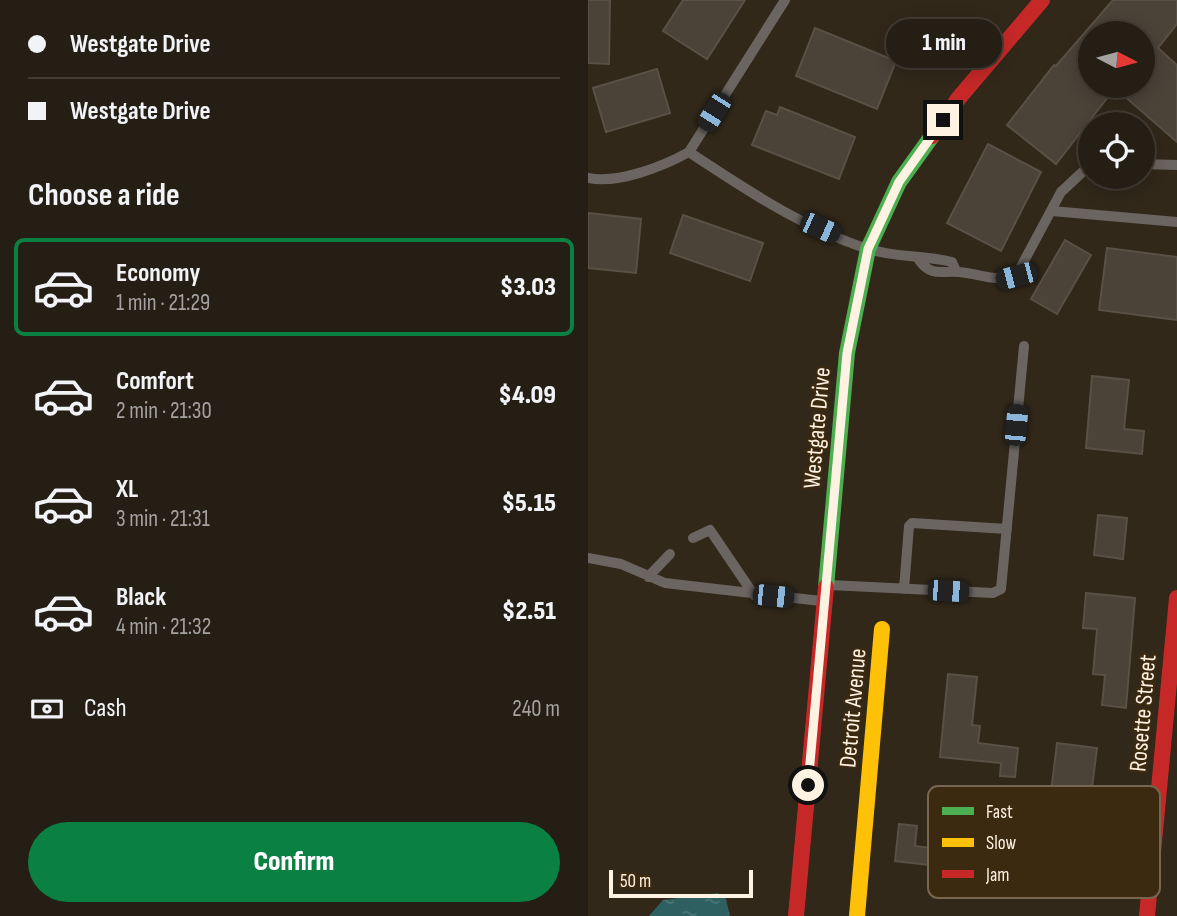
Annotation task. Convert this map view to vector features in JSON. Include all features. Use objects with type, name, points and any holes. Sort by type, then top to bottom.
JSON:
[{"type":"street","name":"Westgate Drive","points":[[796,916],[847,353],[868,249],[899,182],[958,99],[1042,0]]},
{"type":"street","name":"Rosette Street","points":[[1159,786],[1177,598]]},
{"type":"street","name":"Detroit Avenue","points":[[857,916],[883,629]]},
{"type":"street","name":"Rosette Street","points":[[1147,916],[1149,898]]},
{"type":"lane","points":[[588,178],[621,180],[638,171],[671,163],[689,152],[785,0]]},
{"type":"lane","points":[[689,152],[769,205],[868,249],[919,260],[928,257],[952,262],[956,271],[998,281],[1016,276],[1061,192],[1078,176]]},
{"type":"lane","points":[[1155,164],[1177,165]]},
{"type":"lane","points":[[1052,211],[1177,222]]},
{"type":"lane","points":[[588,558],[621,564],[665,583],[754,595],[904,589],[993,593],[1001,589],[1024,346]]},
{"type":"lane","points":[[904,589],[909,526],[912,523],[1007,529]]},
{"type":"lane","points":[[693,538],[710,530],[754,595]]},
{"type":"lane","points":[[648,577],[670,554]]},
{"type":"water","points":[[718,893],[726,899],[730,916],[649,916],[663,900]]},
{"type":"building","points":[[588,0],[610,0],[609,64],[588,63]]},
{"type":"building","points":[[683,0],[745,0],[707,59],[663,31]]},
{"type":"building","points":[[1113,0],[1177,0],[1177,24],[1158,48],[1177,65],[1177,142],[1155,123],[1155,112],[1143,112],[1126,98],[1155,98],[1155,21],[1095,21]]},
{"type":"building","points":[[815,28],[896,61],[877,109],[796,76]]},
{"type":"building","points":[[1078,41],[1078,98],[1107,98],[1096,112],[1078,112],[1078,136],[1056,164],[1007,125],[1054,65],[1056,66]]},
{"type":"building","points":[[657,69],[670,113],[606,132],[593,88]]},
{"type":"building","points":[[780,107],[855,137],[839,179],[752,145],[766,111],[777,115]]},
{"type":"building","points":[[988,144],[1041,172],[1001,251],[947,223]]},
{"type":"building","points":[[588,213],[641,219],[636,273],[588,268]]},
{"type":"building","points":[[683,215],[763,243],[750,281],[670,253]]},
{"type":"building","points":[[1065,240],[1091,255],[1057,314],[1031,299]]},
{"type":"building","points":[[1107,248],[1177,257],[1177,320],[1099,310]]},
{"type":"building","points":[[1092,376],[1129,380],[1124,429],[1144,431],[1142,454],[1086,448]]},
{"type":"building","points":[[1098,515],[1127,518],[1123,559],[1094,555]]},
{"type":"building","points":[[1086,593],[1135,598],[1126,708],[1102,705],[1105,675],[1093,674],[1097,629],[1083,628]]},
{"type":"building","points":[[948,674],[977,677],[972,725],[980,726],[978,743],[1018,748],[1015,777],[1000,776],[1001,763],[940,757]]},
{"type":"building","points":[[1057,743],[1097,748],[1092,786],[1052,786]]},
{"type":"building","points":[[899,824],[917,826],[915,846],[928,848],[928,865],[895,861]]},
{"type":"traffic: fast","points":[[826,587],[847,353],[868,249],[899,182],[932,136]]},
{"type":"traffic: slow","points":[[857,916],[882,629]]},
{"type":"traffic: jam","points":[[932,136],[958,99],[1042,0]]},
{"type":"traffic: jam","points":[[796,916],[826,587]]},
{"type":"traffic: jam","points":[[1159,786],[1177,598]]},
{"type":"traffic: jam","points":[[1147,916],[1149,898]]},
{"type":"route","points":[[808,785],[847,353],[868,249],[899,182],[943,120]]}]
